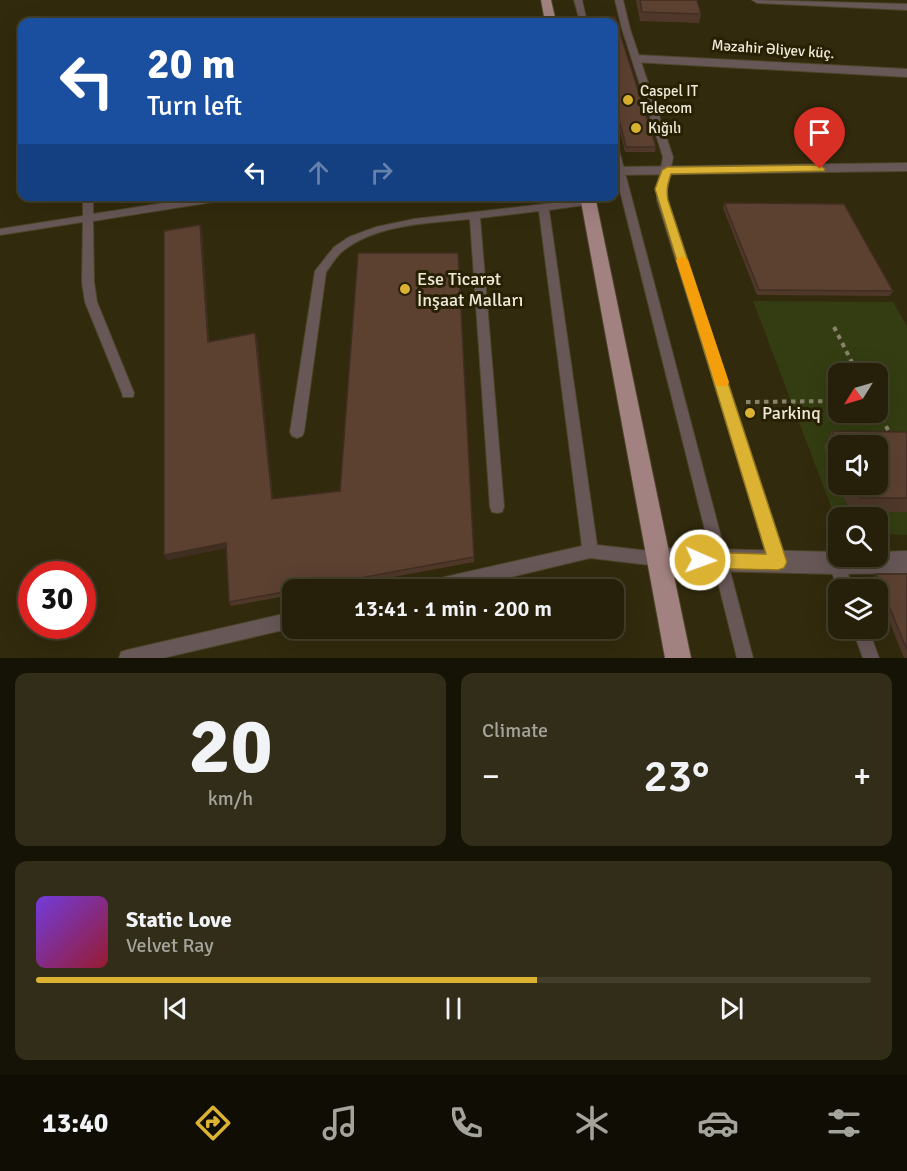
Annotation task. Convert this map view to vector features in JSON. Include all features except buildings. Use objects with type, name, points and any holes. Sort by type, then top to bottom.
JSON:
[{"type":"main road","points":[[546,0],[550,18]]},
{"type":"main road","points":[[587,201],[678,658]]},
{"type":"street","points":[[757,0],[907,7]]},
{"type":"street","name":"Məzahir Əliyev küç.","points":[[638,59],[907,73]]},
{"type":"street","points":[[618,171],[907,167]]},
{"type":"street","points":[[658,559],[828,564]]},
{"type":"street","points":[[888,563],[907,562]]},
{"type":"lane","points":[[578,0],[583,18]]},
{"type":"lane","points":[[619,0],[626,29],[638,59],[668,157],[667,170],[661,189],[663,200],[778,562]]},
{"type":"lane","points":[[618,178],[745,658]]},
{"type":"lane","points":[[88,201],[88,282],[91,302],[128,393]]},
{"type":"lane","points":[[0,232],[201,201]]},
{"type":"lane","points":[[297,432],[321,271],[338,249],[353,239],[380,229],[414,222],[544,207],[576,201]]},
{"type":"lane","points":[[544,207],[590,551]]},
{"type":"lane","points":[[475,215],[497,507]]},
{"type":"lane","points":[[470,579],[590,551],[658,559]]},
{"type":"lane","points":[[127,658],[282,622]]},
{"type":"lane","points":[[864,639],[871,658]]},
{"type":"path","points":[[834,327],[852,363]]},
{"type":"path","points":[[729,402],[828,401]]},
{"type":"path","points":[[884,423],[892,438]]},
{"type":"green space","points":[[753,301],[893,302],[907,326],[907,535],[888,534],[888,507],[831,507]]},
{"type":"slow traffic","points":[[682,260],[722,382]]},
{"type":"place","name":"Caspel IT Telecom","points":[[628,100]]},
{"type":"place","name":"Kığılı","points":[[636,128]]},
{"type":"place","name":"Ese Ticarət İnşaat Malları","points":[[405,289]]},
{"type":"place","name":"Parkinq","points":[[750,413]]},
{"type":"route","points":[[700,560],[778,562],[663,200],[661,189],[664,179],[667,170],[820,169]]}]
